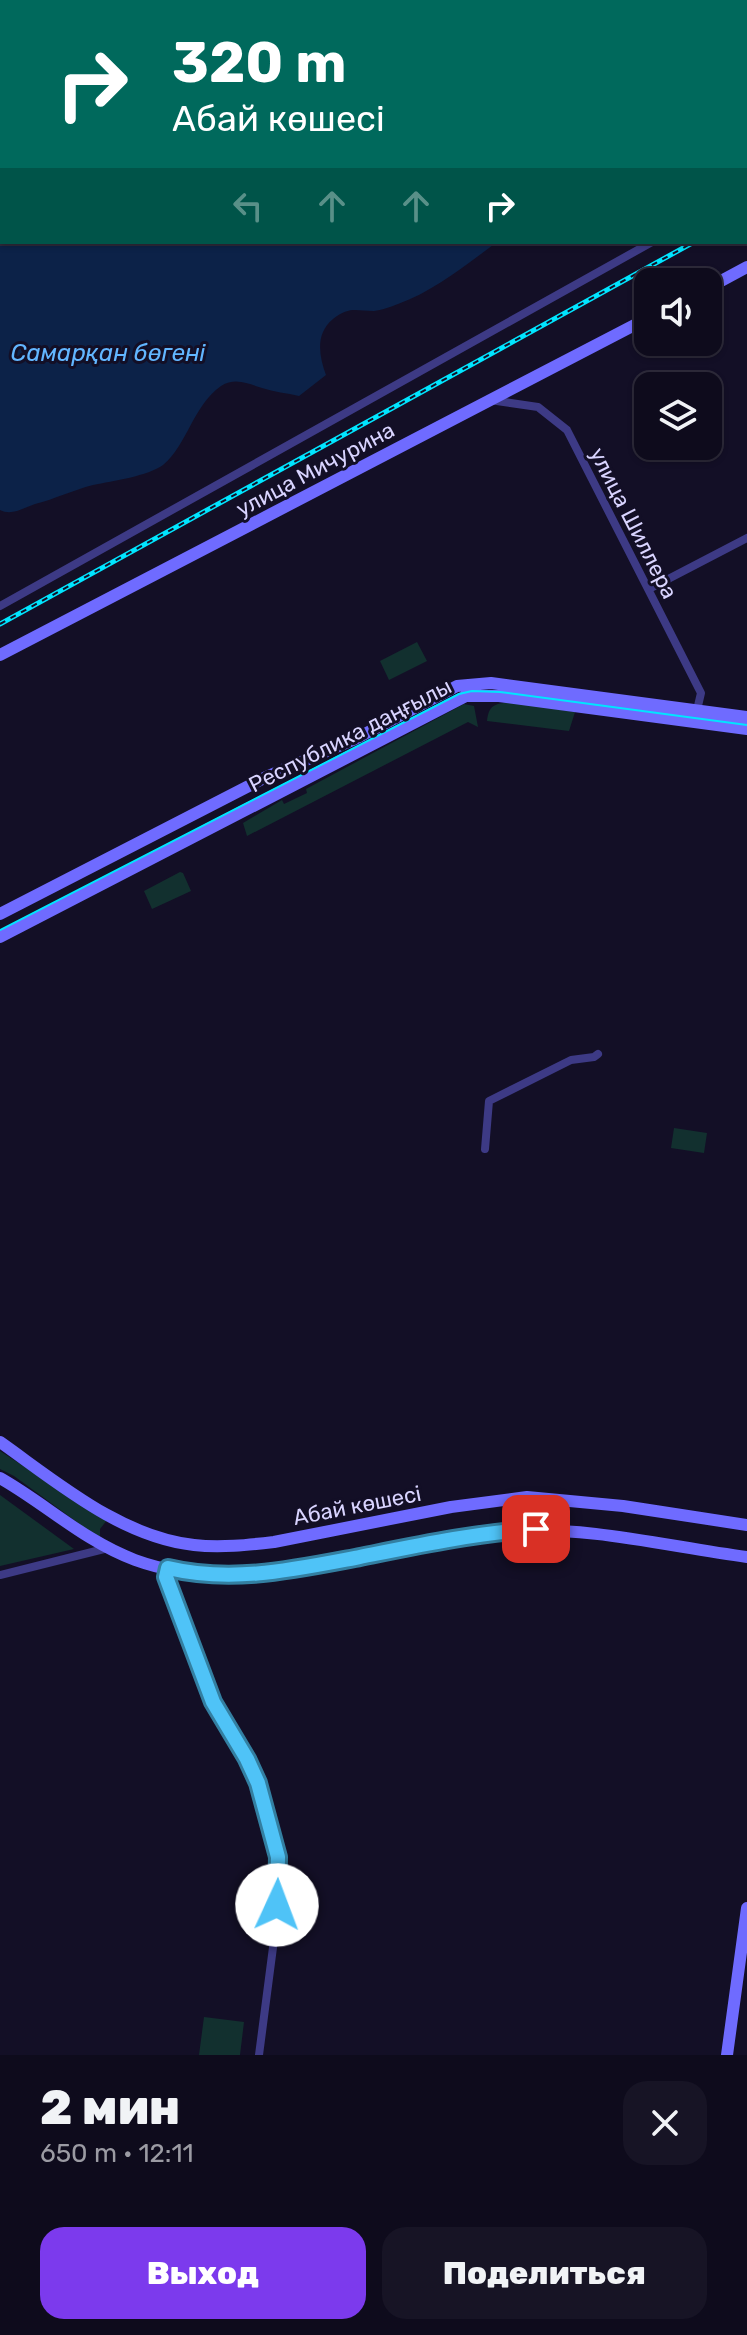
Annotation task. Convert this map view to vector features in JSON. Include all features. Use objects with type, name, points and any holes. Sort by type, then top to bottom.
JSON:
[{"type":"main road","points":[[722,280],[747,267]]},
{"type":"main road","name":"улица Мичурина","points":[[0,655],[634,325]]},
{"type":"main road","name":"Республика даңғылы","points":[[0,914],[266,777],[355,739],[457,686],[491,683],[747,717]]},
{"type":"main road","name":"Республика даңғылы","points":[[0,937],[466,696],[499,696],[747,729]]},
{"type":"main road","name":"Абай көшесі","points":[[0,1442],[117,1521],[193,1545],[274,1542],[451,1507],[527,1497],[623,1506],[747,1525]]},
{"type":"main road","points":[[0,1478],[70,1526],[136,1561],[212,1576],[280,1573],[473,1535],[536,1529],[575,1531],[747,1557]]},
{"type":"main road","points":[[187,1573],[193,1545]]},
{"type":"main road","points":[[727,2055],[747,1908]]},
{"type":"street","points":[[0,606],[648,244]]},
{"type":"street","name":"улица Шиллера","points":[[489,400],[538,407],[567,430],[701,693],[697,710]]},
{"type":"street","points":[[649,589],[747,538]]},
{"type":"street","points":[[485,1149],[489,1101],[571,1060],[598,1054]]},
{"type":"street","points":[[0,1575],[108,1548]]},
{"type":"street","points":[[168,1568],[166,1577],[213,1702],[258,1783],[278,1857],[279,1878],[269,1990],[259,2055]]},
{"type":"green space","points":[[417,642],[427,661],[389,680],[380,661]]},
{"type":"green space","points":[[510,702],[575,712],[569,731],[487,721],[493,706]]},
{"type":"green space","points":[[464,704],[474,706],[478,727],[468,722],[247,836],[243,823],[282,800],[284,804],[307,793],[306,789]]},
{"type":"green space","points":[[180,872],[191,891],[152,909],[144,891]]},
{"type":"green space","points":[[674,1128],[707,1133],[704,1153],[671,1148]]},
{"type":"green space","points":[[0,1451],[107,1520],[100,1529],[100,1539],[0,1469]]},
{"type":"green space","points":[[0,1495],[74,1549],[0,1566]]},
{"type":"green space","points":[[204,2017],[244,2022],[240,2055],[199,2055]]},
{"type":"water","name":"Самарқан бөгені","points":[[0,244],[494,244],[449,277],[411,299],[377,311],[349,311],[333,319],[323,331],[320,346],[326,375],[299,396],[242,382],[226,383],[203,404],[179,447],[157,469],[86,487],[18,511],[0,510]]},
{"type":"tram line","points":[[0,930],[459,694],[500,692],[747,725]]},
{"type":"railway","points":[[0,624],[690,244]]},
{"type":"route","points":[[277,1905],[278,1857],[258,1783],[213,1702],[166,1577],[168,1568],[212,1576],[280,1573],[473,1535],[536,1529]]}]
